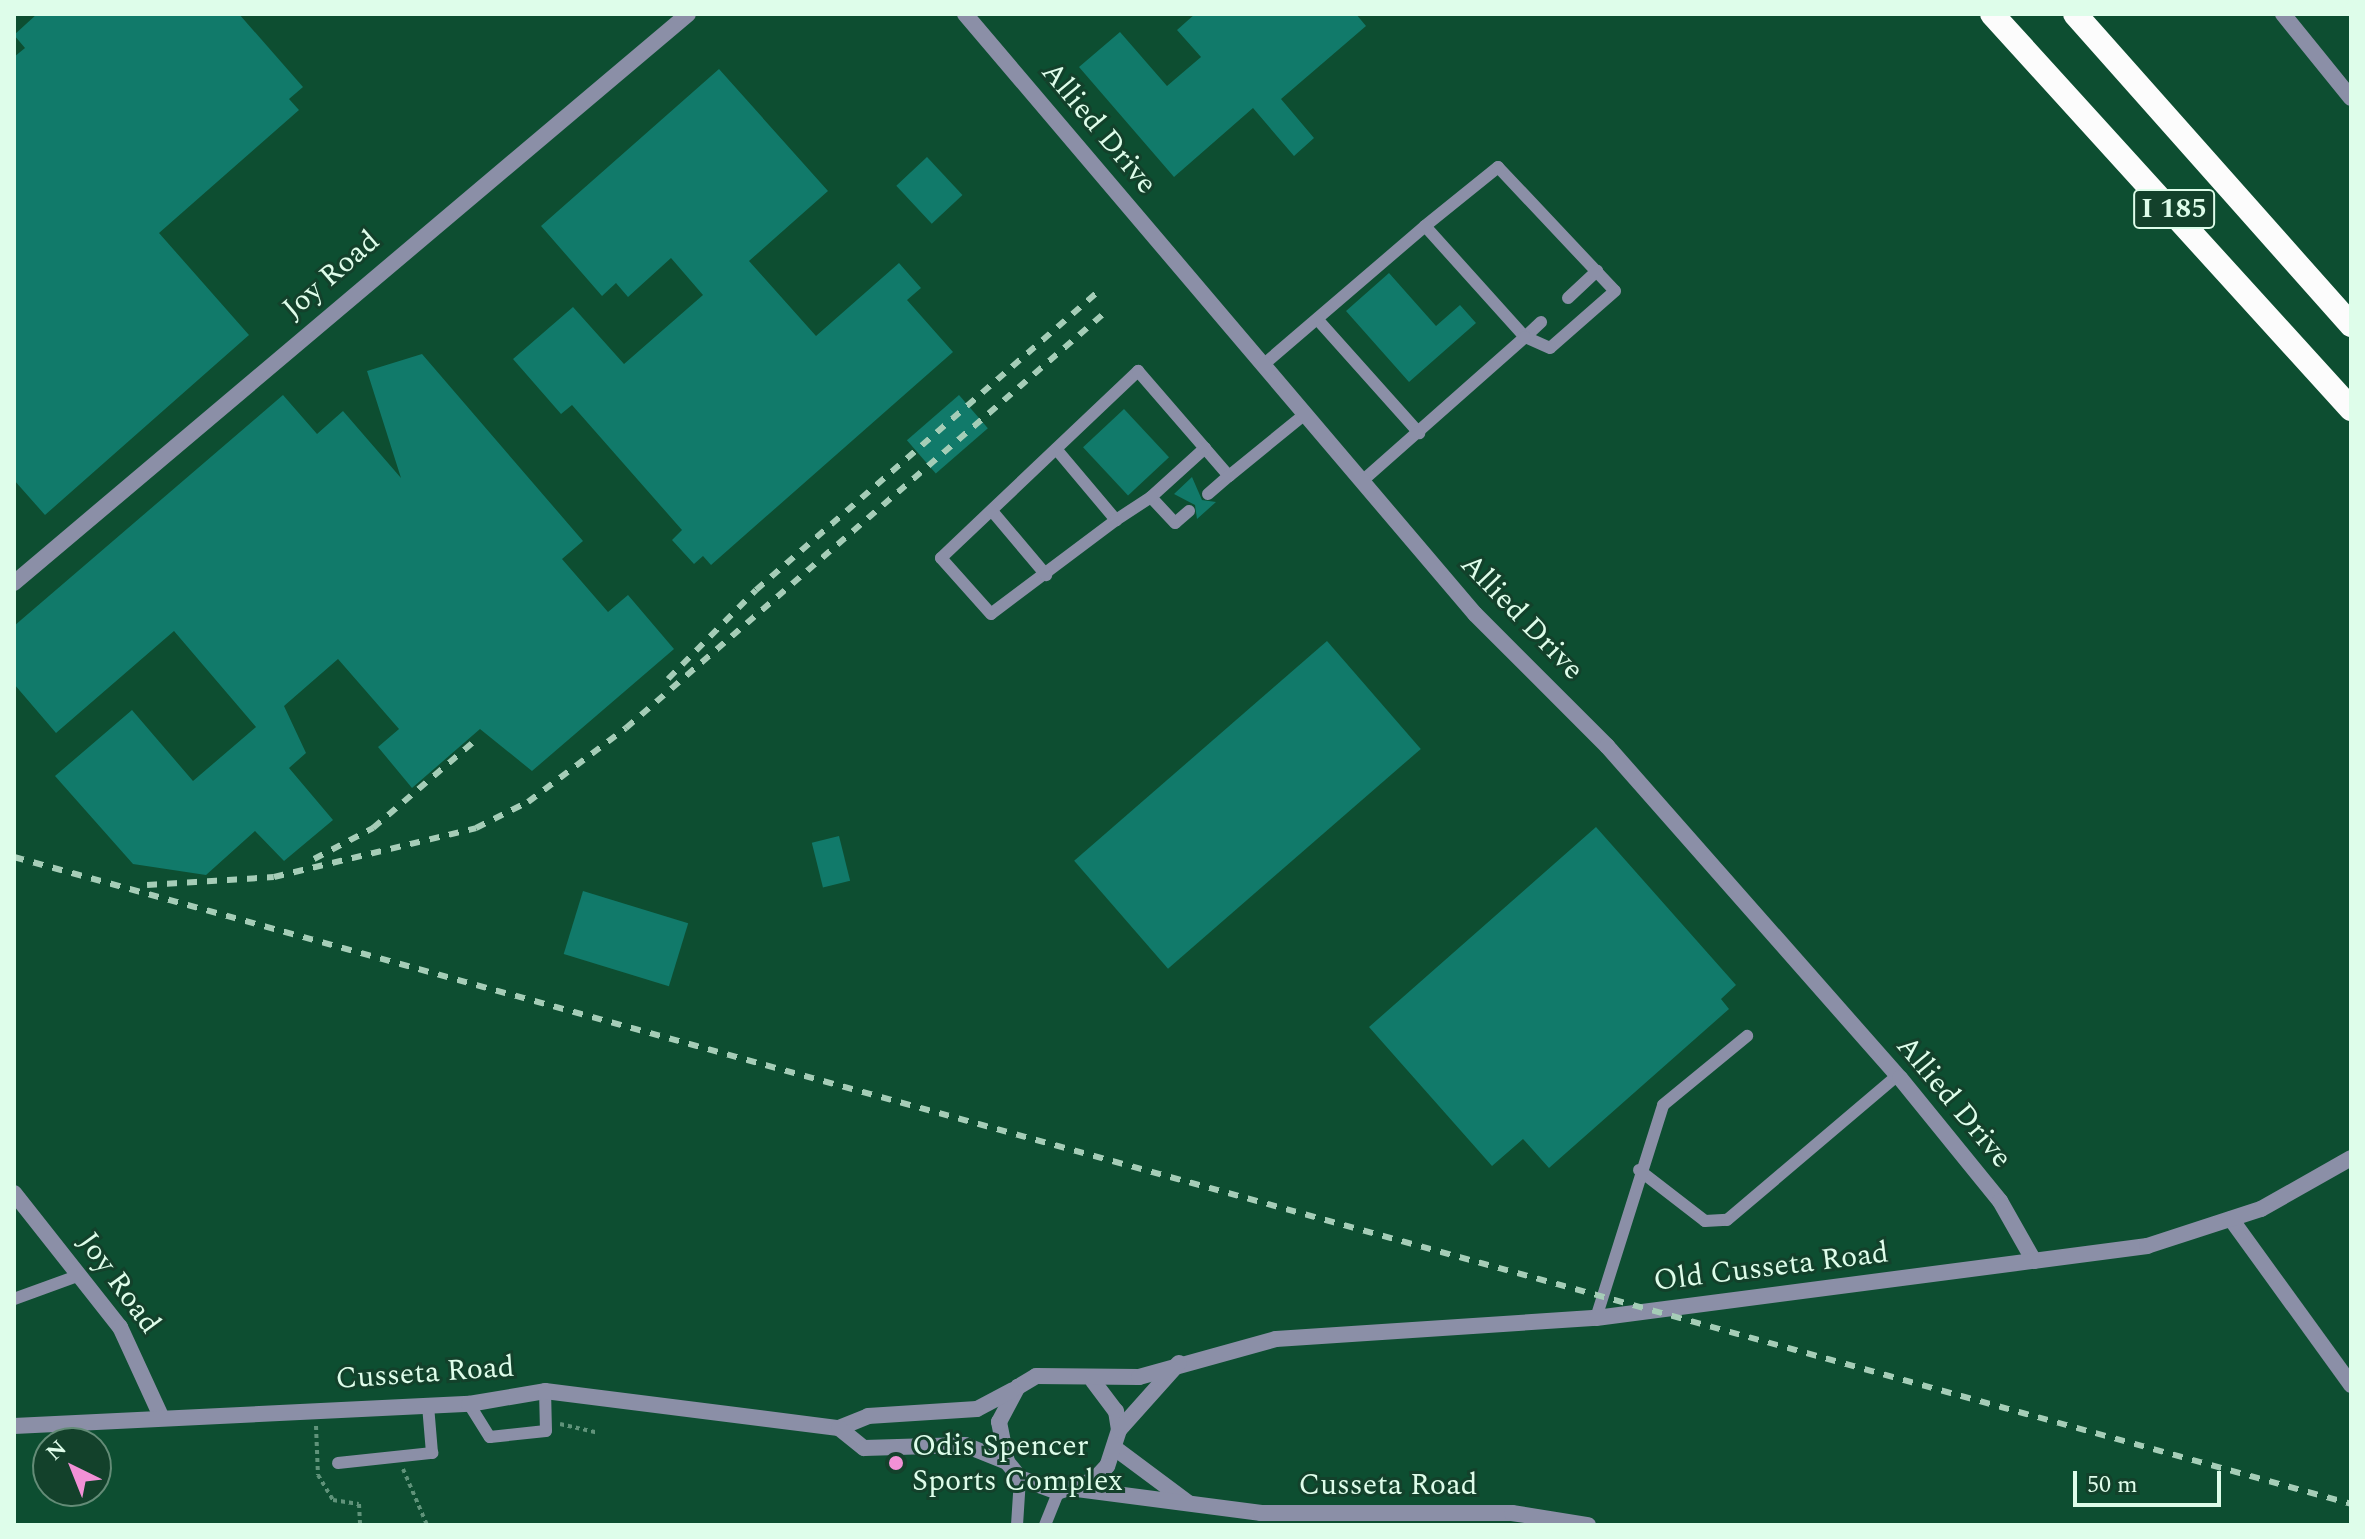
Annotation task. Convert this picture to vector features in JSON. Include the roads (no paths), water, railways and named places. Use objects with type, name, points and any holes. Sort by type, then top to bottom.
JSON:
[{"type":"highway","name":"I 185","points":[[1992,14],[2351,409]]},
{"type":"highway","name":"I 185","points":[[2075,14],[2351,325]]},
{"type":"street","name":"Joy Road","points":[[14,583],[688,14]]},
{"type":"street","name":"Allied Drive","points":[[965,14],[1362,481],[1897,1076],[2000,1201],[2034,1261]]},
{"type":"street","points":[[2283,14],[2351,98]]},
{"type":"street","name":"Old Cusseta Road","points":[[1093,1381],[1139,1377],[1180,1362],[1276,1339],[1596,1318],[2147,1246],[2231,1219],[2351,1158]]},
{"type":"street","name":"Joy Road","points":[[14,1193],[80,1275],[145,1369],[161,1416]]},
{"type":"street","points":[[2231,1219],[2351,1385]]},
{"type":"street","points":[[1119,1430],[1180,1362]]},
{"type":"street","name":"Cusseta Road","points":[[14,1426],[161,1416],[469,1404],[545,1391],[839,1428],[868,1416],[977,1409],[1056,1371],[1093,1381]]},
{"type":"street","points":[[1077,1489],[1094,1480],[1116,1449],[1119,1430],[1116,1411],[1093,1381]]},
{"type":"street","name":"Cusseta Road","points":[[1018,1387],[999,1422],[1007,1462],[1020,1478],[1058,1492],[1077,1489],[1261,1513],[1512,1513],[1588,1525]]},
{"type":"street","name":"Cusseta Road","points":[[839,1428],[864,1448],[965,1445],[1007,1462]]},
{"type":"street","name":"Cusseta Road","points":[[1116,1449],[1187,1502]]},
{"type":"lane","points":[[1263,365],[1425,226],[1498,167],[1615,291],[1550,348],[1525,337],[1425,226]]},
{"type":"lane","points":[[1568,298],[1597,271]]},
{"type":"lane","points":[[1318,320],[1419,433]]},
{"type":"lane","points":[[1362,481],[1541,322]]},
{"type":"lane","points":[[1205,448],[1151,497],[991,614],[941,558],[1138,371],[1205,448],[1229,476]]},
{"type":"lane","points":[[1208,494],[1305,414]]},
{"type":"lane","points":[[1057,450],[1116,520]]},
{"type":"lane","points":[[1151,497],[1175,523],[1189,511]]},
{"type":"lane","points":[[992,511],[1046,575]]},
{"type":"lane","points":[[1596,1318],[1639,1170],[1663,1105],[1747,1036]]},
{"type":"lane","points":[[1639,1170],[1705,1221],[1727,1220],[1897,1076]]},
{"type":"lane","points":[[14,1299],[80,1275]]},
{"type":"lane","points":[[469,1404],[490,1437],[546,1431],[545,1391]]},
{"type":"lane","points":[[338,1463],[432,1453],[428,1405]]},
{"type":"lane","points":[[1017,1525],[1020,1478]]},
{"type":"lane","points":[[1045,1525],[1058,1492]]},
{"type":"railway","points":[[668,679],[756,590],[1096,293]]},
{"type":"railway","points":[[147,885],[274,877],[476,828],[528,802],[626,728],[1109,309]]},
{"type":"railway","points":[[314,859],[373,828],[478,738]]},
{"type":"railway","points":[[14,857],[2351,1504]]},
{"type":"place","name":"Odis Spencer Sports Complex","points":[[896,1463]]}]
